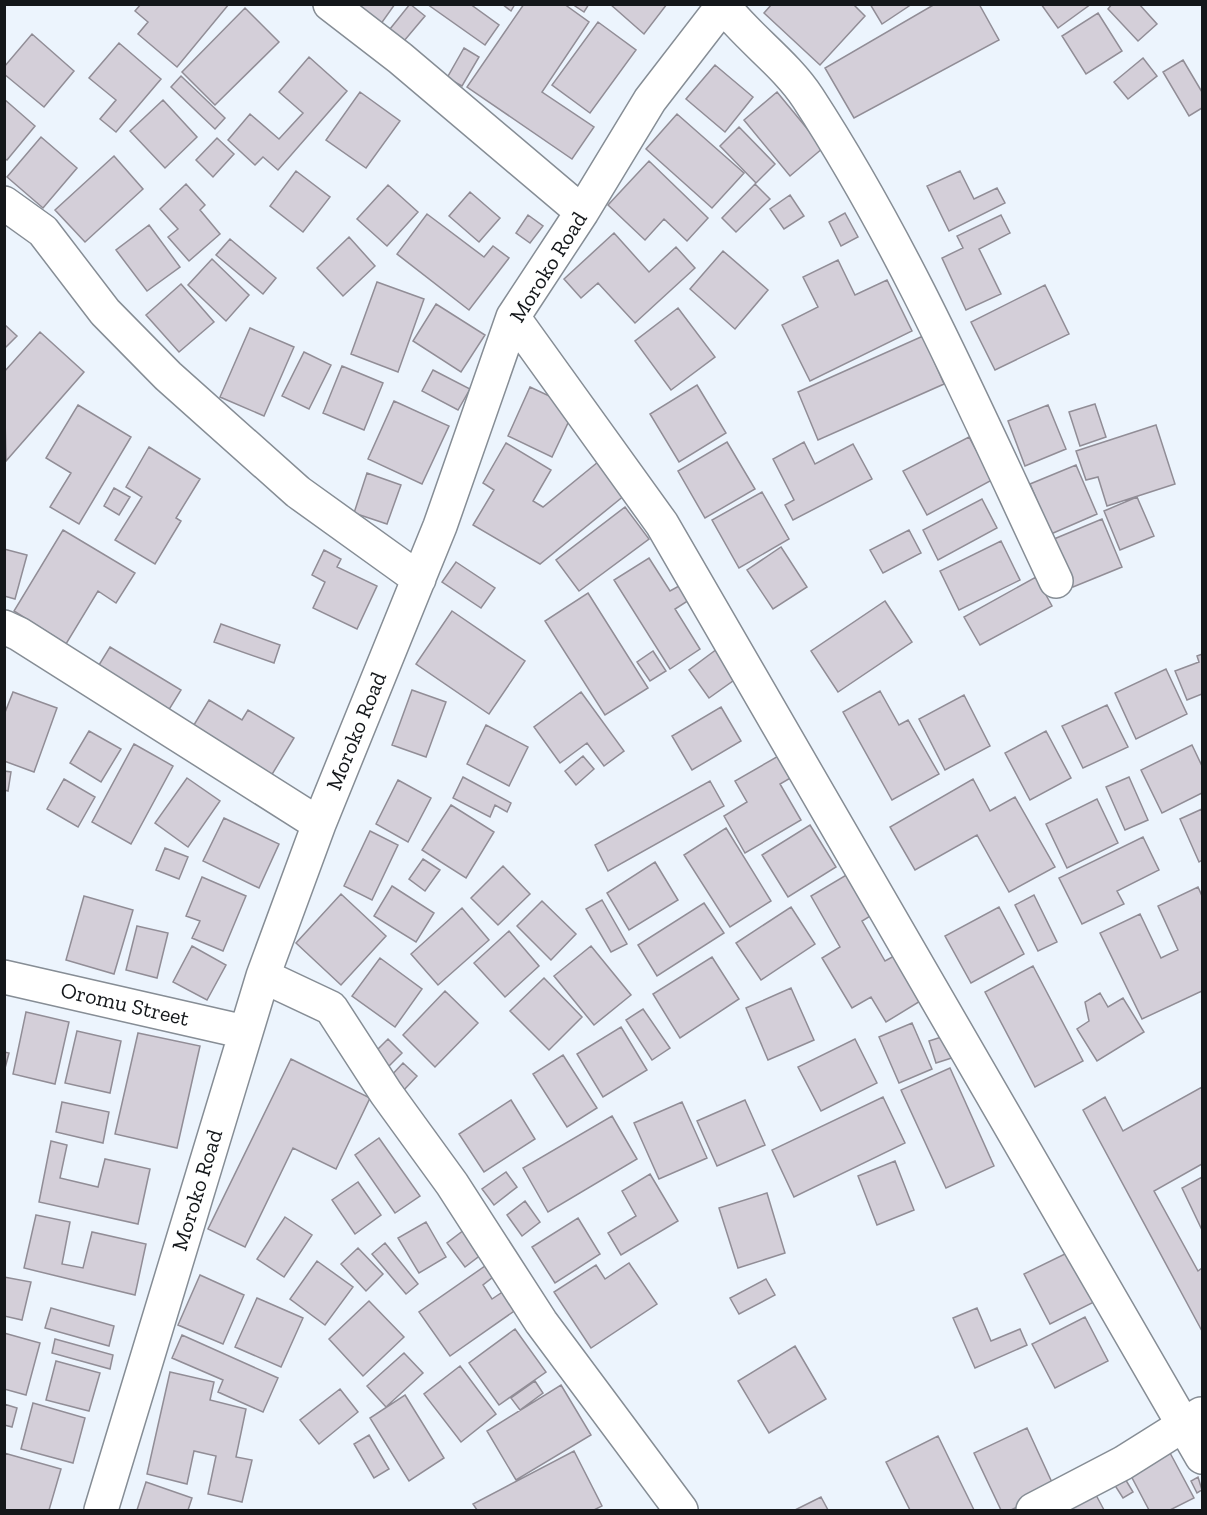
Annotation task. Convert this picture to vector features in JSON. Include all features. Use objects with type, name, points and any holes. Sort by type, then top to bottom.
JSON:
[{"type":"street","points":[[330,4],[400,58],[582,212]]},
{"type":"street","points":[[723,5],[807,95],[870,201],[946,350],[1056,581]]},
{"type":"street","name":"Moroko Road","points":[[101,1510],[263,976],[319,824],[440,526],[513,316],[582,212],[650,100],[723,5]]},
{"type":"street","points":[[4,203],[43,231],[105,312],[168,376],[298,492],[418,579]]},
{"type":"street","points":[[513,316],[662,524],[1193,1419],[1203,1456]]},
{"type":"street","points":[[4,627],[19,634],[319,824]]},
{"type":"street","points":[[263,976],[331,1008],[386,1093],[452,1184],[541,1322],[681,1510]]},
{"type":"street","name":"Oromu Street","points":[[4,977],[245,1032]]},
{"type":"street","points":[[1034,1510],[1123,1463],[1193,1419]]},
{"type":"building","points":[[141,4],[229,4],[177,67],[138,34],[148,22],[135,11]]},
{"type":"building","points":[[346,4],[395,4],[378,28]]},
{"type":"building","points":[[410,4],[425,16],[404,41],[390,29]]},
{"type":"building","points":[[427,4],[470,4],[499,25],[485,45]]},
{"type":"building","points":[[502,4],[515,4],[511,11]]},
{"type":"building","points":[[524,4],[564,4],[589,22],[542,92],[594,127],[572,159],[467,87]]},
{"type":"building","points":[[572,4],[589,4],[584,12]]},
{"type":"building","points":[[610,4],[667,4],[644,34]]},
{"type":"building","points":[[772,4],[853,4],[865,16],[820,65],[764,13]]},
{"type":"building","points":[[870,4],[912,4],[882,24]]},
{"type":"building","points":[[935,4],[979,4],[999,40],[854,118],[825,68]]},
{"type":"building","points":[[1041,4],[1091,4],[1058,28]]},
{"type":"building","points":[[1112,4],[1139,4],[1157,24],[1138,41],[1108,9]]},
{"type":"building","points":[[245,8],[279,42],[215,105],[182,72]]},
{"type":"building","points":[[1098,13],[1122,51],[1086,74],[1062,36]]},
{"type":"building","points":[[598,22],[636,50],[590,113],[552,85]]},
{"type":"building","points":[[32,34],[74,71],[44,107],[4,74],[4,67]]},
{"type":"building","points":[[119,43],[161,79],[116,132],[100,119],[116,100],[89,78]]},
{"type":"building","points":[[464,48],[479,57],[462,86],[447,78]]},
{"type":"building","points":[[309,57],[347,91],[278,170],[263,157],[255,165],[228,140],[250,114],[279,139],[303,113],[279,92]]},
{"type":"building","points":[[1143,58],[1157,76],[1128,99],[1114,82]]},
{"type":"building","points":[[1183,60],[1202,92],[1202,108],[1189,116],[1163,72]]},
{"type":"building","points":[[715,65],[753,97],[725,132],[686,99]]},
{"type":"building","points":[[181,76],[225,118],[215,129],[171,87]]},
{"type":"building","points":[[360,92],[400,121],[366,168],[326,140]]},
{"type":"building","points":[[777,92],[823,148],[790,176],[744,120]]},
{"type":"building","points":[[4,99],[35,126],[7,160],[4,158]]},
{"type":"building","points":[[163,100],[197,137],[165,168],[130,131]]},
{"type":"building","points":[[677,114],[744,173],[712,208],[646,149]]},
{"type":"building","points":[[739,127],[775,164],[756,183],[720,146]]},
{"type":"building","points":[[41,137],[77,168],[43,208],[7,177]]},
{"type":"building","points":[[217,138],[234,154],[213,177],[196,160]]},
{"type":"building","points":[[114,156],[143,189],[85,242],[55,210]]},
{"type":"building","points":[[649,161],[708,218],[687,241],[664,219],[645,240],[608,205]]},
{"type":"building","points":[[296,171],[330,197],[303,232],[270,206]]},
{"type":"building","points":[[960,171],[974,199],[997,188],[1005,203],[949,231],[927,186]]},
{"type":"building","points":[[186,184],[205,205],[200,210],[220,234],[189,261],[168,237],[178,229],[160,209]]},
{"type":"building","points":[[755,184],[770,199],[736,232],[722,218]]},
{"type":"building","points":[[388,185],[418,212],[387,246],[357,219]]},
{"type":"building","points":[[470,192],[500,218],[479,242],[449,216]]},
{"type":"building","points":[[790,195],[804,216],[784,229],[770,209]]},
{"type":"building","points":[[845,213],[858,237],[841,246],[829,222]]},
{"type":"building","points":[[427,214],[484,257],[493,246],[509,258],[469,310],[397,254]]},
{"type":"building","points":[[528,215],[543,226],[530,243],[516,233]]},
{"type":"building","points":[[1001,215],[1010,233],[979,249],[1001,294],[966,310],[942,258],[963,248],[957,236]]},
{"type":"building","points":[[149,225],[180,267],[147,291],[116,250]]},
{"type":"building","points":[[614,233],[649,272],[676,247],[695,268],[635,323],[598,283],[581,298],[564,279]]},
{"type":"building","points":[[349,237],[375,266],[343,296],[317,268]]},
{"type":"building","points":[[230,239],[276,278],[263,294],[216,255]]},
{"type":"building","points":[[723,251],[768,290],[735,329],[690,289]]},
{"type":"building","points":[[212,259],[249,295],[226,321],[188,285]]},
{"type":"building","points":[[838,260],[855,295],[887,280],[912,331],[810,381],[782,325],[818,307],[803,277]]},
{"type":"building","points":[[377,282],[424,299],[398,372],[351,354]]},
{"type":"building","points":[[181,284],[214,322],[179,352],[146,315]]},
{"type":"building","points":[[1045,285],[1069,334],[995,370],[971,322]]},
{"type":"building","points":[[436,304],[485,335],[461,372],[413,341]]},
{"type":"building","points":[[678,308],[715,357],[671,390],[635,341]]},
{"type":"building","points":[[4,324],[17,336],[4,349]]},
{"type":"building","points":[[250,328],[294,347],[264,416],[220,397]]},
{"type":"building","points":[[40,332],[84,372],[6,461],[4,372]]},
{"type":"building","points":[[923,336],[944,384],[818,440],[798,392]]},
{"type":"building","points":[[304,352],[331,365],[309,409],[282,396]]},
{"type":"building","points":[[342,366],[383,383],[364,430],[323,413]]},
{"type":"building","points":[[433,370],[470,389],[458,410],[422,391]]},
{"type":"building","points":[[697,385],[726,433],[679,462],[650,414]]},
{"type":"building","points":[[530,387],[575,408],[552,457],[508,436]]},
{"type":"building","points":[[394,401],[449,426],[422,484],[368,459]]},
{"type":"building","points":[[1095,404],[1106,437],[1080,446],[1069,412]]},
{"type":"building","points":[[78,405],[131,437],[79,524],[50,507],[71,473],[46,458]]},
{"type":"building","points":[[1048,405],[1066,449],[1025,466],[1008,421]]},
{"type":"building","points":[[1156,425],[1175,484],[1107,506],[1098,477],[1086,480],[1076,451]]},
{"type":"building","points":[[969,437],[992,480],[927,515],[903,471]]},
{"type":"building","points":[[727,442],[755,489],[705,518],[678,471]]},
{"type":"building","points":[[804,442],[815,464],[853,444],[872,479],[793,520],[785,505],[794,500],[773,459]]},
{"type":"building","points":[[506,443],[551,470],[533,501],[543,507],[598,462],[625,495],[540,564],[473,525],[494,490],[483,483]]},
{"type":"building","points":[[149,447],[200,479],[176,518],[181,521],[155,564],[115,540],[142,497],[126,487]]},
{"type":"building","points":[[1076,465],[1097,514],[1051,534],[1030,484]]},
{"type":"building","points":[[367,473],[401,485],[387,524],[354,513]]},
{"type":"building","points":[[114,488],[130,497],[119,515],[104,506]]},
{"type":"building","points":[[762,492],[789,539],[739,568],[712,520]]},
{"type":"building","points":[[1137,497],[1154,536],[1120,550],[1104,511]]},
{"type":"building","points":[[982,499],[997,528],[938,560],[923,530]]},
{"type":"building","points":[[625,507],[649,539],[579,591],[556,560]]},
{"type":"building","points":[[1102,519],[1122,567],[1073,587],[1054,539]]},
{"type":"building","points":[[63,530],[135,573],[116,603],[98,591],[66,644],[14,611]]},
{"type":"building","points":[[909,530],[921,553],[883,573],[870,550]]},
{"type":"building","points":[[1001,541],[1020,580],[959,610],[940,571]]},
{"type":"building","points":[[781,547],[807,587],[773,609],[747,570]]},
{"type":"building","points":[[4,549],[27,555],[15,599],[4,596]]},
{"type":"building","points":[[324,550],[341,559],[337,567],[377,586],[357,629],[313,608],[325,582],[312,575]]},
{"type":"building","points":[[649,558],[670,591],[688,581],[697,595],[675,609],[700,649],[670,669],[614,580]]},
{"type":"building","points":[[456,562],[495,588],[481,608],[442,582]]},
{"type":"building","points":[[1036,577],[1052,606],[980,645],[964,617]]},
{"type":"building","points":[[588,593],[648,688],[605,715],[545,621]]},
{"type":"building","points":[[885,601],[912,642],[838,692],[811,651]]},
{"type":"building","points":[[452,611],[525,661],[489,714],[416,664]]},
{"type":"building","points":[[221,624],[280,645],[274,663],[214,642]]},
{"type":"building","points":[[110,647],[181,690],[162,721],[91,678]]},
{"type":"building","points":[[717,649],[737,678],[709,698],[689,670]]},
{"type":"building","points":[[653,651],[666,671],[650,681],[637,662]]},
{"type":"building","points":[[1202,654],[1202,694],[1187,700],[1175,671],[1199,662],[1197,656]]},
{"type":"building","points":[[1166,669],[1187,714],[1136,739],[1115,693]]},
{"type":"building","points":[[412,690],[446,702],[426,757],[392,745]]},
{"type":"building","points":[[880,691],[899,725],[908,720],[939,774],[892,800],[843,712]]},
{"type":"building","points":[[13,692],[57,708],[34,772],[4,761],[4,715]]},
{"type":"building","points":[[581,692],[624,751],[604,766],[587,743],[560,763],[534,727]]},
{"type":"building","points":[[964,695],[990,746],[945,770],[919,719]]},
{"type":"building","points":[[209,700],[242,720],[248,710],[294,738],[265,786],[186,738]]},
{"type":"building","points":[[1107,705],[1128,747],[1083,768],[1062,726]]},
{"type":"building","points":[[721,707],[741,741],[692,770],[672,736]]},
{"type":"building","points":[[486,725],[528,747],[509,786],[467,764]]},
{"type":"building","points":[[89,731],[121,749],[101,782],[70,763]]},
{"type":"building","points":[[1046,731],[1071,778],[1030,800],[1005,753]]},
{"type":"building","points":[[134,744],[173,766],[131,844],[92,822]]},
{"type":"building","points":[[1192,745],[1202,766],[1202,793],[1162,813],[1141,770]]},
{"type":"building","points":[[787,751],[799,773],[780,784],[801,820],[745,853],[724,816],[747,802],[735,781]]},
{"type":"building","points":[[583,756],[594,769],[576,785],[565,771]]},
{"type":"building","points":[[4,771],[11,772],[8,791],[4,790]]},
{"type":"building","points":[[463,777],[511,803],[507,812],[495,805],[490,817],[453,798]]},
{"type":"building","points":[[1129,777],[1148,820],[1125,830],[1106,787]]},
{"type":"building","points":[[187,778],[220,801],[188,847],[155,823]]},
{"type":"building","points":[[64,779],[95,797],[78,827],[47,809]]},
{"type":"building","points":[[973,779],[990,811],[1015,797],[1055,867],[1009,892],[977,835],[915,870],[890,827]]},
{"type":"building","points":[[398,780],[431,798],[408,842],[376,824]]},
{"type":"building","points":[[710,781],[724,806],[608,871],[595,845]]},
{"type":"building","points":[[1097,799],[1118,843],[1067,868],[1046,824]]},
{"type":"building","points":[[451,805],[494,832],[466,878],[422,850]]},
{"type":"building","points":[[1202,809],[1202,860],[1199,862],[1180,819]]},
{"type":"building","points":[[224,818],[279,844],[259,888],[203,861]]},
{"type":"building","points":[[810,825],[836,867],[788,897],[762,855]]},
{"type":"building","points":[[726,828],[771,901],[730,927],[684,855]]},
{"type":"building","points":[[370,831],[398,845],[372,900],[344,886]]},
{"type":"building","points":[[1143,837],[1159,870],[1117,891],[1124,904],[1082,924],[1059,878]]},
{"type":"building","points":[[165,848],[188,857],[179,879],[156,870]]},
{"type":"building","points":[[423,859],[440,870],[425,891],[409,879]]},
{"type":"building","points":[[655,862],[678,900],[629,930],[607,893]]},
{"type":"building","points":[[503,866],[530,894],[498,925],[471,898]]},
{"type":"building","points":[[848,874],[872,915],[862,921],[885,961],[896,955],[922,1000],[886,1022],[871,997],[852,1008],[822,958],[840,947],[811,896]]},
{"type":"building","points":[[202,877],[246,896],[223,951],[192,938],[200,921],[186,916]]},
{"type":"building","points":[[392,886],[434,913],[416,942],[374,916]]},
{"type":"building","points":[[1198,887],[1202,896],[1202,991],[1142,1019],[1100,933],[1140,914],[1161,958],[1178,950],[1158,906]]},
{"type":"building","points":[[341,894],[386,936],[341,985],[296,943]]},
{"type":"building","points":[[1034,895],[1057,942],[1038,951],[1015,905]]},
{"type":"building","points":[[84,896],[133,910],[114,974],[66,960]]},
{"type":"building","points":[[602,900],[627,944],[611,952],[586,909]]},
{"type":"building","points":[[542,901],[576,934],[551,960],[517,926]]},
{"type":"building","points":[[704,903],[724,933],[657,976],[638,945]]},
{"type":"building","points":[[791,907],[815,944],[761,980],[736,943]]},
{"type":"building","points":[[999,907],[1024,954],[971,983],[945,936]]},
{"type":"building","points":[[462,908],[489,940],[438,985],[411,954]]},
{"type":"building","points":[[137,926],[168,933],[157,978],[126,970]]},
{"type":"building","points":[[509,931],[539,966],[505,997],[474,963]]},
{"type":"building","points":[[192,946],[226,965],[207,1000],[173,982]]},
{"type":"building","points":[[591,946],[631,995],[594,1025],[554,976]]},
{"type":"building","points":[[712,957],[739,999],[680,1038],[653,994]]},
{"type":"building","points":[[380,958],[422,989],[395,1027],[352,996]]},
{"type":"building","points":[[1033,966],[1083,1061],[1035,1087],[985,992]]},
{"type":"building","points":[[544,978],[582,1017],[549,1050],[510,1011]]},
{"type":"building","points":[[791,988],[814,1040],[768,1060],[746,1008]]},
{"type":"building","points":[[445,991],[478,1023],[435,1067],[403,1035]]},
{"type":"building","points":[[1100,993],[1108,1007],[1123,998],[1144,1032],[1097,1061],[1077,1029],[1089,1021],[1085,1002]]},
{"type":"building","points":[[643,1009],[670,1048],[652,1060],[626,1020]]},
{"type":"building","points":[[26,1012],[69,1022],[55,1084],[13,1074]]},
{"type":"building","points":[[912,1023],[932,1069],[899,1083],[879,1037]]},
{"type":"building","points":[[621,1027],[647,1070],[603,1097],[577,1054]]},
{"type":"building","points":[[77,1031],[121,1041],[110,1093],[65,1083]]},
{"type":"building","points":[[138,1033],[200,1046],[177,1148],[115,1134]]},
{"type":"building","points":[[954,1033],[961,1055],[936,1063],[929,1041]]},
{"type":"building","points":[[388,1039],[402,1053],[388,1067],[374,1053]]},
{"type":"building","points":[[855,1039],[877,1083],[821,1111],[798,1067]]},
{"type":"building","points":[[4,1052],[9,1053],[4,1072]]},
{"type":"building","points":[[563,1055],[597,1108],[567,1127],[533,1074]]},
{"type":"building","points":[[291,1059],[370,1098],[336,1169],[293,1148],[245,1247],[208,1229]]},
{"type":"building","points":[[403,1063],[417,1076],[403,1091],[389,1078]]},
{"type":"building","points":[[950,1068],[994,1166],[946,1188],[901,1090]]},
{"type":"building","points":[[1202,1087],[1202,1164],[1154,1191],[1198,1271],[1202,1268],[1202,1331],[1083,1110],[1105,1097],[1123,1131]]},
{"type":"building","points":[[883,1097],[905,1143],[794,1197],[772,1150]]},
{"type":"building","points":[[511,1100],[535,1139],[484,1172],[459,1134]]},
{"type":"building","points":[[745,1100],[765,1145],[717,1166],[697,1121]]},
{"type":"building","points":[[62,1102],[109,1112],[103,1143],[56,1132]]},
{"type":"building","points":[[682,1102],[707,1158],[659,1179],[634,1123]]},
{"type":"building","points":[[612,1116],[637,1159],[548,1212],[523,1168]]},
{"type":"building","points":[[379,1138],[420,1196],[395,1213],[355,1155]]},
{"type":"building","points":[[51,1141],[67,1145],[60,1178],[98,1187],[105,1159],[150,1169],[138,1224],[39,1202]]},
{"type":"building","points":[[895,1161],[914,1210],[877,1225],[858,1176]]},
{"type":"building","points":[[506,1172],[517,1187],[494,1205],[482,1189]]},
{"type":"building","points":[[650,1174],[678,1221],[621,1255],[608,1233],[636,1216],[622,1191]]},
{"type":"building","points":[[1202,1177],[1202,1230],[1182,1188]]},
{"type":"building","points":[[358,1182],[381,1215],[355,1234],[332,1200]]},
{"type":"building","points":[[767,1193],[785,1253],[738,1268],[719,1208]]},
{"type":"building","points":[[525,1201],[540,1222],[522,1236],[507,1215]]},
{"type":"building","points":[[36,1215],[70,1222],[62,1264],[83,1268],[92,1232],[146,1244],[135,1295],[24,1268]]},
{"type":"building","points":[[285,1217],[312,1235],[284,1277],[257,1259]]},
{"type":"building","points":[[578,1218],[600,1254],[555,1283],[532,1247]]},
{"type":"building","points":[[426,1222],[446,1257],[419,1273],[398,1238]]},
{"type":"building","points":[[464,1230],[482,1254],[465,1267],[447,1243]]},
{"type":"building","points":[[385,1243],[418,1284],[406,1294],[372,1254]]},
{"type":"building","points":[[358,1248],[383,1274],[366,1291],[341,1264]]},
{"type":"building","points":[[1073,1250],[1098,1300],[1050,1324],[1024,1274]]},
{"type":"building","points":[[317,1261],[353,1287],[325,1325],[290,1299]]},
{"type":"building","points":[[629,1263],[657,1304],[591,1348],[554,1292],[596,1265],[605,1279]]},
{"type":"building","points":[[485,1266],[493,1277],[483,1285],[492,1299],[507,1289],[520,1307],[450,1356],[419,1312]]},
{"type":"building","points":[[200,1275],[244,1295],[223,1344],[178,1325]]},
{"type":"building","points":[[4,1277],[31,1282],[22,1320],[4,1316]]},
{"type":"building","points":[[766,1279],[775,1295],[739,1314],[730,1298]]},
{"type":"building","points":[[257,1298],[303,1318],[281,1367],[235,1347]]},
{"type":"building","points":[[369,1301],[404,1337],[363,1376],[329,1339]]},
{"type":"building","points":[[51,1308],[114,1326],[109,1346],[45,1328]]},
{"type":"building","points":[[977,1308],[991,1341],[1020,1329],[1027,1345],[975,1368],[953,1318]]},
{"type":"building","points":[[1085,1317],[1108,1361],[1055,1388],[1032,1344]]},
{"type":"building","points":[[515,1329],[546,1372],[499,1405],[469,1363]]},
{"type":"building","points":[[4,1333],[40,1343],[26,1395],[4,1389]]},
{"type":"building","points":[[182,1335],[278,1378],[263,1412],[218,1392],[223,1380],[172,1358]]},
{"type":"building","points":[[55,1339],[113,1355],[110,1369],[52,1353]]},
{"type":"building","points":[[795,1346],[826,1399],[769,1433],[738,1381]]},
{"type":"building","points":[[404,1353],[423,1373],[386,1407],[367,1386]]},
{"type":"building","points":[[56,1361],[100,1373],[89,1411],[46,1400]]},
{"type":"building","points":[[460,1366],[496,1414],[461,1442],[424,1394]]},
{"type":"building","points":[[170,1372],[214,1382],[210,1400],[246,1409],[236,1457],[252,1460],[242,1502],[208,1494],[216,1456],[194,1451],[187,1484],[147,1474]]},
{"type":"building","points":[[535,1381],[543,1393],[520,1410],[511,1398]]},
{"type":"building","points":[[561,1385],[591,1435],[516,1480],[487,1431]]},
{"type":"building","points":[[340,1389],[358,1412],[319,1444],[300,1420]]},
{"type":"building","points":[[405,1395],[444,1458],[409,1481],[370,1418]]},
{"type":"building","points":[[33,1403],[85,1418],[73,1463],[21,1449]]},
{"type":"building","points":[[4,1404],[17,1408],[12,1427],[4,1425]]},
{"type":"building","points":[[1027,1428],[1055,1489],[1011,1510],[1001,1510],[974,1453]]},
{"type":"building","points":[[369,1435],[389,1469],[374,1478],[354,1444]]},
{"type":"building","points":[[938,1436],[974,1510],[910,1510],[886,1462]]},
{"type":"building","points":[[574,1451],[602,1506],[594,1510],[477,1510],[473,1504]]},
{"type":"building","points":[[1169,1451],[1194,1498],[1170,1510],[1149,1510],[1129,1472]]},
{"type":"building","points":[[4,1453],[61,1469],[49,1510],[4,1510]]},
{"type":"building","points":[[1124,1477],[1133,1492],[1123,1498],[1114,1484]]},
{"type":"building","points":[[1198,1477],[1202,1490],[1197,1493],[1191,1481]]},
{"type":"building","points":[[146,1482],[192,1498],[188,1510],[137,1510]]},
{"type":"building","points":[[1096,1495],[1104,1510],[1067,1510]]},
{"type":"building","points":[[821,1497],[828,1510],[795,1510]]}]
